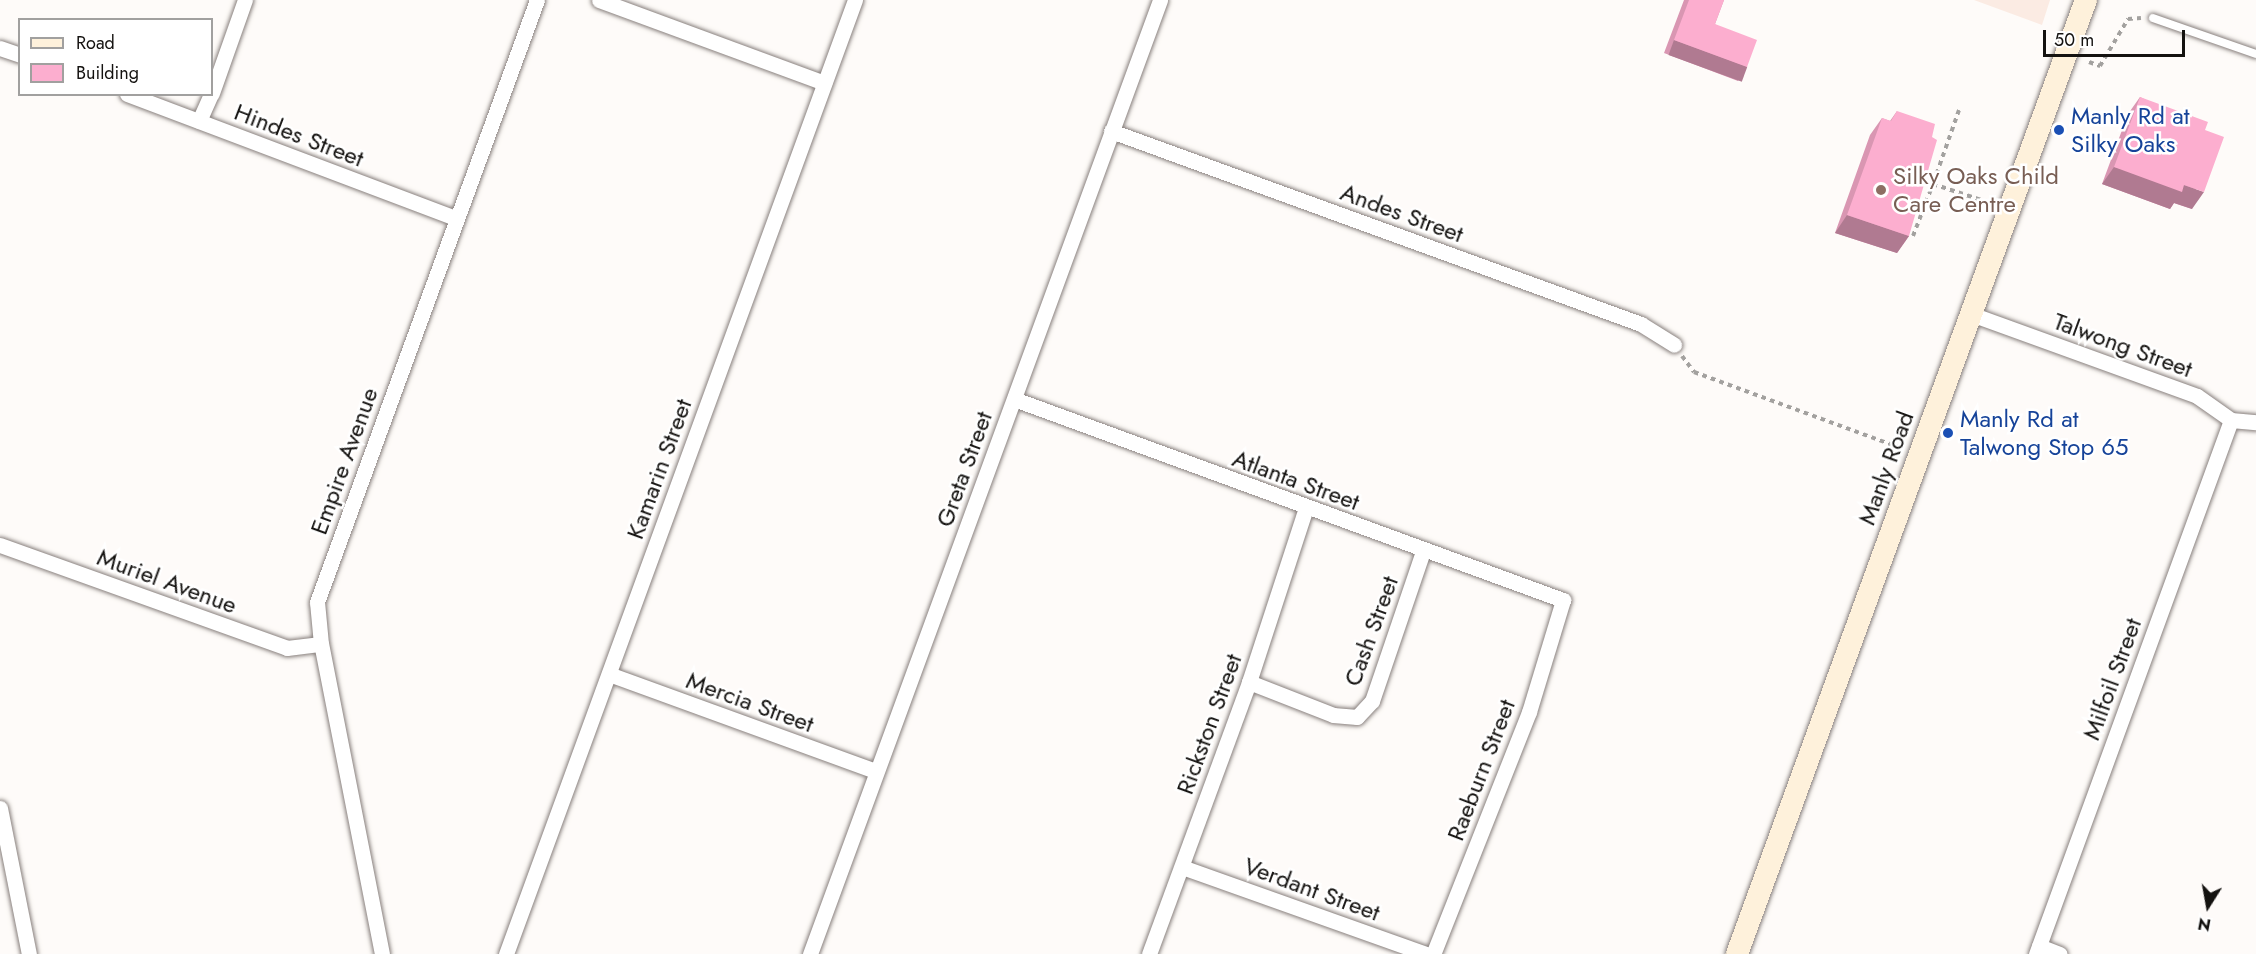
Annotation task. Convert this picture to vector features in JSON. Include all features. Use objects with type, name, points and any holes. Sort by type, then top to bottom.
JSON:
[{"type":"main road","name":"Manly Road","points":[[1737,954],[2086,0]]},
{"type":"street","points":[[213,88],[245,0]]},
{"type":"street","name":"Empire Avenue","points":[[382,954],[321,644],[317,602],[455,218],[537,0]]},
{"type":"street","points":[[599,0],[824,83]]},
{"type":"street","name":"Kamarin Street","points":[[506,954],[855,0]]},
{"type":"street","name":"Greta Street","points":[[810,954],[875,771],[1160,0]]},
{"type":"street","points":[[0,48],[18,54]]},
{"type":"street","name":"Hindes Street","points":[[132,96],[455,218]]},
{"type":"street","points":[[199,121],[210,96]]},
{"type":"street","name":"Andes Street","points":[[1111,131],[1641,324],[1674,345]]},
{"type":"street","name":"Talwong Street","points":[[1971,314],[2197,396],[2231,420]]},
{"type":"street","name":"Atlanta Street","points":[[1014,399],[1423,551],[1563,600]]},
{"type":"street","points":[[2231,420],[2256,422]]},
{"type":"street","name":"Milfoil Street","points":[[2038,950],[2231,420]]},
{"type":"street","name":"Rickston Street","points":[[1149,954],[1249,682],[1306,507]]},
{"type":"street","name":"Muriel Avenue","points":[[0,545],[286,648],[321,644]]},
{"type":"street","name":"Cash Street","points":[[1249,682],[1333,715],[1357,717],[1372,701],[1423,551]]},
{"type":"street","name":"Raeburn Street","points":[[1433,954],[1529,712],[1563,600]]},
{"type":"street","name":"Mercia Street","points":[[609,674],[875,771]]},
{"type":"street","points":[[0,808],[29,954]]},
{"type":"street","name":"Verdant Street","points":[[1182,867],[1426,954]]},
{"type":"street","points":[[2038,950],[2060,954]]},
{"type":"lane","points":[[2154,18],[2256,54]]},
{"type":"path","points":[[2089,62],[2100,66],[2128,19],[2154,18]]},
{"type":"path","points":[[1913,236],[1959,110]]},
{"type":"path","points":[[1933,184],[1987,202]]},
{"type":"path","points":[[1674,345],[1694,372],[1898,447]]},
{"type":"shaded area","points":[[1974,0],[2050,0],[2042,25]]},
{"type":"building","points":[[1689,0],[1724,0],[1715,24],[1757,40],[1747,67],[1674,40]]},
{"type":"building","points":[[2140,97],[2208,122],[2205,130],[2224,137],[2204,192],[2184,185],[2182,192],[2114,167]]},
{"type":"building","points":[[1897,111],[1935,124],[1932,137],[1937,140],[1909,236],[1847,215],[1882,118],[1891,121]]},
{"type":"place","name":"Manly Rd at Silky Oaks","points":[[2059,130]]},
{"type":"place","name":"Silky Oaks Child Care Centre","points":[[1881,190]]},
{"type":"place","name":"Manly Rd at Talwong Stop 65","points":[[1948,433]]}]
